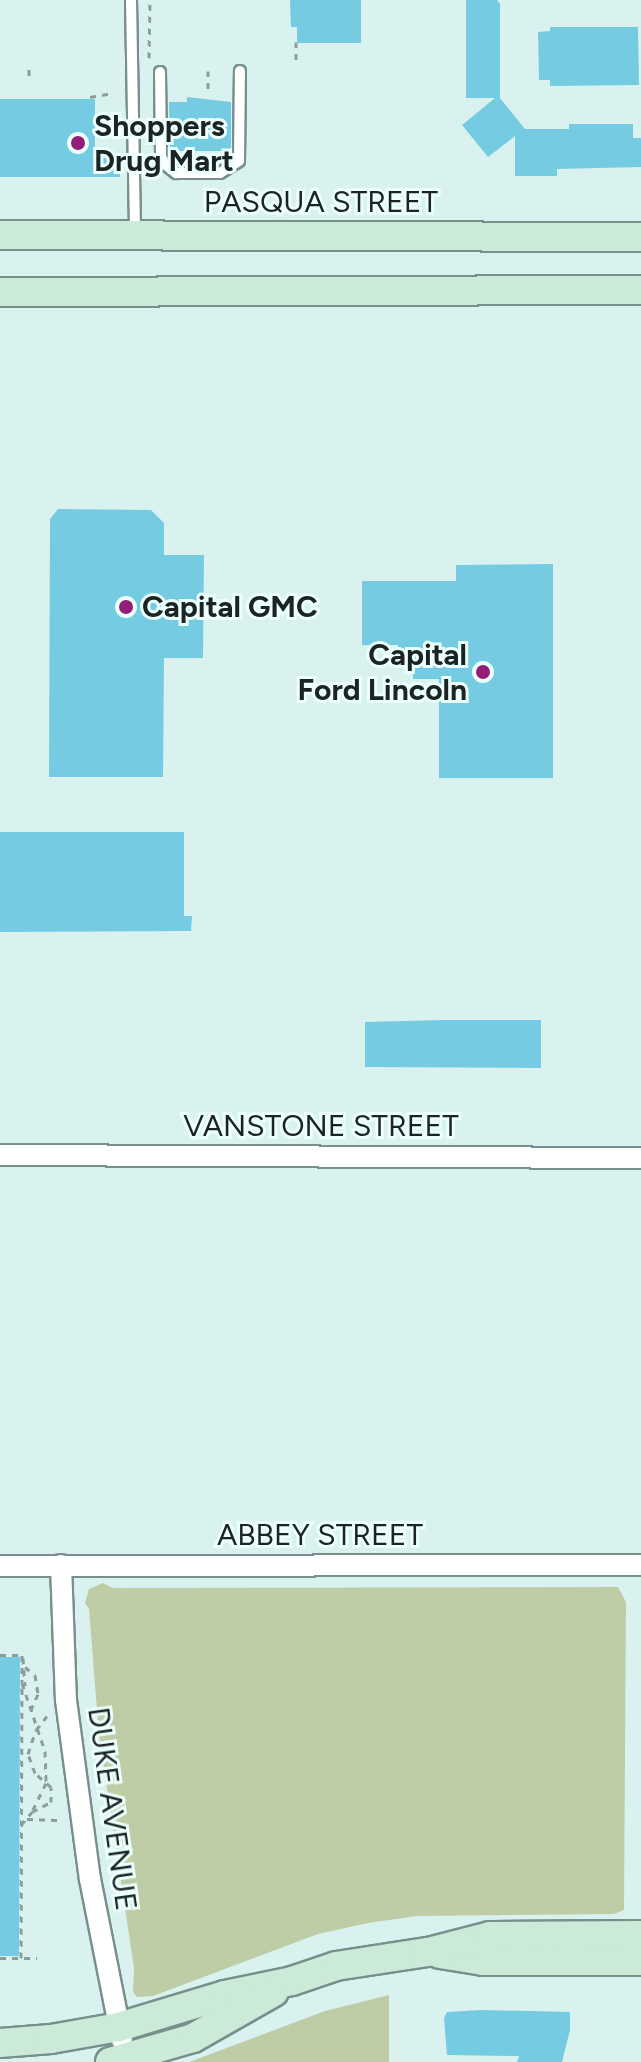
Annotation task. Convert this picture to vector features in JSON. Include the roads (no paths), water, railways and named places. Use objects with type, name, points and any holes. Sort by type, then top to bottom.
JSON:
[{"type":"main road","name":"PASQUA STREET","points":[[0,235],[641,237]]},
{"type":"main road","points":[[0,292],[641,290]]},
{"type":"main road","points":[[0,2043],[119,2027],[225,1995],[292,1981],[336,1966],[428,1952],[490,1936],[641,1935]]},
{"type":"main road","points":[[428,1952],[483,1961],[641,1961]]},
{"type":"main road","points":[[118,2060],[193,2038],[292,1981]]},
{"type":"street","name":"VANSTONE STREET","points":[[0,1155],[641,1158]]},
{"type":"street","name":"DUKE AVENUE","points":[[61,1565],[66,1700],[90,1879],[119,2027],[118,2060]]},
{"type":"street","name":"ABBEY STREET","points":[[0,1566],[641,1565]]},
{"type":"lane","points":[[131,0],[135,236]]},
{"type":"lane","points":[[160,72],[161,157],[176,173],[220,173],[239,161],[240,71]]},
{"type":"place","name":"Shoppers Drug Mart","points":[[78,143]]},
{"type":"place","name":"Capital GMC","points":[[126,607]]},
{"type":"place","name":"Capital Ford Lincoln","points":[[483,672]]}]
